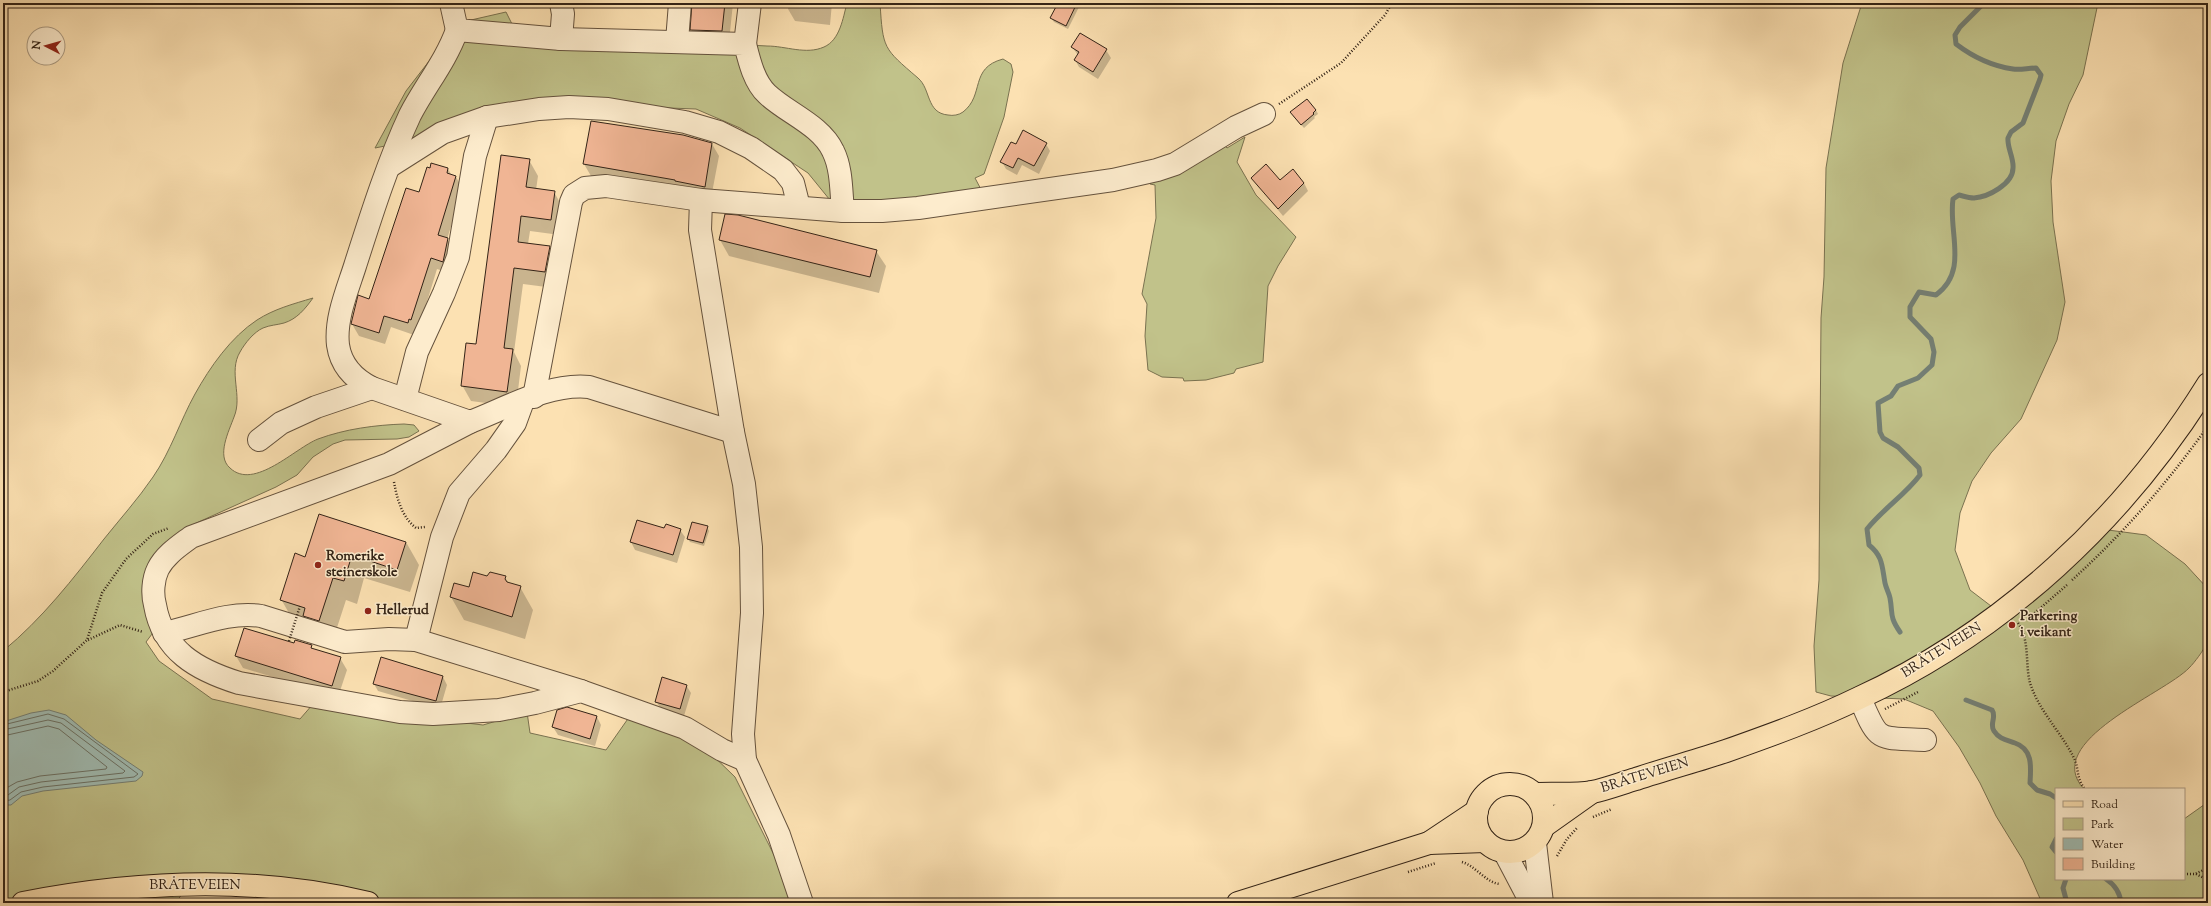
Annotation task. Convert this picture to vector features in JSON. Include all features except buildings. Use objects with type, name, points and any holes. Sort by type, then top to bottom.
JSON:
[{"type":"main road","name":"BRÅTEVEIEN","points":[[1535,794],[1592,792],[1751,742],[1860,698],[1927,662],[1962,640],[2007,608],[2054,569],[2100,525],[2141,478],[2207,389]]},
{"type":"main road","points":[[1429,843],[1477,811],[1487,793],[1496,787],[1506,784],[1517,784],[1535,794],[1544,809],[1540,834],[1521,851],[1505,853],[1490,846],[1485,841],[1477,827],[1477,811]]},
{"type":"main road","name":"BRÅTEVEIEN","points":[[1540,834],[1592,792]]},
{"type":"main road","points":[[1238,903],[1429,843],[1485,841]]},
{"type":"main road","name":"BRÅTEVEIEN","points":[[23,903],[112,888],[204,884],[291,890],[368,903]]},
{"type":"street","points":[[452,3],[457,30],[451,47],[424,88],[410,117],[372,211],[348,287],[338,330],[338,346],[343,361],[351,374],[360,382],[372,388],[470,422]]},
{"type":"street","points":[[561,3],[563,14],[561,39]]},
{"type":"street","points":[[677,42],[680,3]]},
{"type":"street","points":[[750,3],[745,44],[753,70],[766,93],[826,140],[838,163],[843,211]]},
{"type":"street","points":[[457,30],[561,39],[745,44]]},
{"type":"street","points":[[390,166],[442,133],[487,117],[569,107],[608,109],[685,122],[719,132],[751,148],[782,170],[793,183],[799,207]]},
{"type":"street","points":[[416,640],[442,537],[458,493],[496,450],[515,423],[529,399],[574,194],[585,188],[606,186],[701,200],[843,211],[882,211],[918,208],[1136,176],[1175,164],[1236,127],[1264,114]]},
{"type":"street","points":[[405,400],[417,352],[444,293],[458,257],[475,156],[487,117]]},
{"type":"street","points":[[701,200],[700,230],[733,432],[744,484],[751,547],[752,613],[743,734],[744,760],[780,835],[802,903]]},
{"type":"street","points":[[581,692],[498,710],[433,714],[400,712],[239,684],[216,676],[199,666],[167,638],[157,617],[154,600],[156,576],[158,569],[167,556],[191,537],[389,464],[470,422],[529,399],[573,385],[588,387],[733,432]]},
{"type":"street","points":[[259,440],[288,420],[316,407],[372,388]]},
{"type":"street","points":[[167,638],[192,627],[235,614],[247,614],[261,616],[345,642],[389,639],[416,640],[581,692],[685,728],[722,750],[744,760]]},
{"type":"street","points":[[1860,698],[1872,727],[1878,735],[1885,738],[1924,740]]},
{"type":"street","points":[[1540,834],[1542,903]]},
{"type":"street","points":[[1505,853],[1526,892],[1536,903]]},
{"type":"path","points":[[1264,114],[1341,63],[1385,15],[1392,3]]},
{"type":"path","points":[[389,464],[397,495],[405,516],[416,528],[422,529],[430,525]]},
{"type":"path","points":[[87,640],[102,593],[126,559],[153,534],[172,527]]},
{"type":"path","points":[[289,641],[300,606]]},
{"type":"path","points":[[2007,608],[2023,631],[2030,681],[2036,700],[2074,759],[2079,782],[2084,788]]},
{"type":"path","points":[[3,692],[38,681],[53,671],[87,640],[120,625],[167,638]]},
{"type":"path","points":[[1458,860],[1471,865],[1495,884],[1505,883]]},
{"type":"path","points":[[1402,873],[1440,862]]},
{"type":"path","points":[[2185,874],[2195,874],[2208,868]]},
{"type":"path","points":[[2195,874],[2208,880]]},
{"type":"green space","points":[[847,3],[880,3],[882,30],[887,46],[891,53],[918,78],[925,88],[932,105],[941,113],[954,115],[963,112],[974,98],[981,75],[992,63],[1003,59],[1011,64],[1013,72],[1004,117],[984,174],[975,178],[985,197],[834,205],[808,173],[740,128],[696,109],[590,105],[375,148],[406,91],[433,56],[471,20],[506,12],[514,28],[774,46],[796,50],[810,50],[824,47],[834,39],[840,28]]},
{"type":"green space","points":[[1862,3],[2098,3],[2083,75],[2069,104],[2056,141],[2051,181],[2053,222],[2065,302],[2057,340],[2021,419],[1991,453],[1972,481],[1960,513],[1955,550],[1970,590],[1991,606],[2108,530],[2146,535],[2185,564],[2208,589],[2208,639],[2196,660],[2176,679],[2133,705],[2091,737],[2078,754],[2075,771],[2084,788],[2055,788],[2055,880],[2185,880],[2185,818],[2208,802],[2208,903],[2042,903],[2023,860],[1996,816],[1980,783],[1959,747],[1933,711],[1904,699],[1831,696],[1816,692],[1814,646],[1819,580],[1821,318],[1824,277],[1826,168],[1843,63]]},
{"type":"green space","points":[[1218,137],[1227,148],[1245,137],[1237,162],[1256,195],[1296,237],[1278,266],[1268,286],[1263,362],[1236,369],[1234,373],[1206,380],[1184,381],[1183,378],[1162,377],[1148,370],[1145,336],[1147,304],[1142,294],[1156,218],[1155,185],[1150,184],[1163,170]]},
{"type":"green space","points":[[313,298],[304,310],[293,319],[284,323],[266,327],[256,332],[240,352],[235,368],[236,409],[224,450],[226,463],[230,468],[240,474],[251,474],[274,466],[318,439],[349,430],[382,425],[404,424],[414,425],[419,431],[409,437],[397,439],[345,440],[333,444],[313,457],[297,475],[276,487],[192,525],[160,550],[145,609],[152,634],[146,642],[159,661],[212,699],[300,719],[313,704],[483,725],[527,712],[530,733],[606,750],[632,713],[700,743],[735,777],[780,867],[790,903],[375,903],[183,892],[176,903],[3,903],[3,651],[44,612],[81,569],[147,485],[165,457],[201,384],[222,353],[238,335],[263,316],[284,307]]},
{"type":"water","points":[[49,710],[66,715],[96,740],[143,772],[142,776],[136,781],[43,791],[22,796],[11,805],[3,805],[3,722],[31,713]]},
{"type":"waterway","points":[[1900,632],[1892,615],[1890,598],[1885,585],[1881,562],[1877,553],[1869,545],[1867,529],[1908,489],[1920,475],[1919,468],[1898,447],[1883,438],[1880,432],[1878,403],[1891,396],[1898,386],[1918,378],[1932,365],[1934,352],[1931,339],[1910,317],[1910,307],[1919,292],[1936,295],[1946,285],[1952,275],[1955,263],[1952,212],[1953,199],[1959,195],[1974,198],[1986,195],[1999,189],[2012,174],[2013,164],[2008,146],[2008,138],[2011,132],[2023,123],[2041,75],[2036,68],[2013,69],[1990,63],[1976,57],[1956,44],[1955,35],[1960,27],[1984,3]]},
{"type":"waterway","points":[[1966,700],[1992,710],[1994,715],[1992,726],[1996,734],[2003,739],[2021,746],[2028,754],[2031,771],[2030,783],[2037,790],[2050,794],[2055,797]]},
{"type":"waterway","points":[[2055,841],[2052,847],[2055,851]]},
{"type":"waterway","points":[[2066,880],[2063,888],[2067,903]]},
{"type":"waterway","points":[[2107,880],[2120,895],[2121,903]]},
{"type":"place","name":"Romerike steinerskole","points":[[318,565]]},
{"type":"place","name":"Hellerud","points":[[368,611]]},
{"type":"place","name":"Parkering i veikant","points":[[2012,625]]}]
